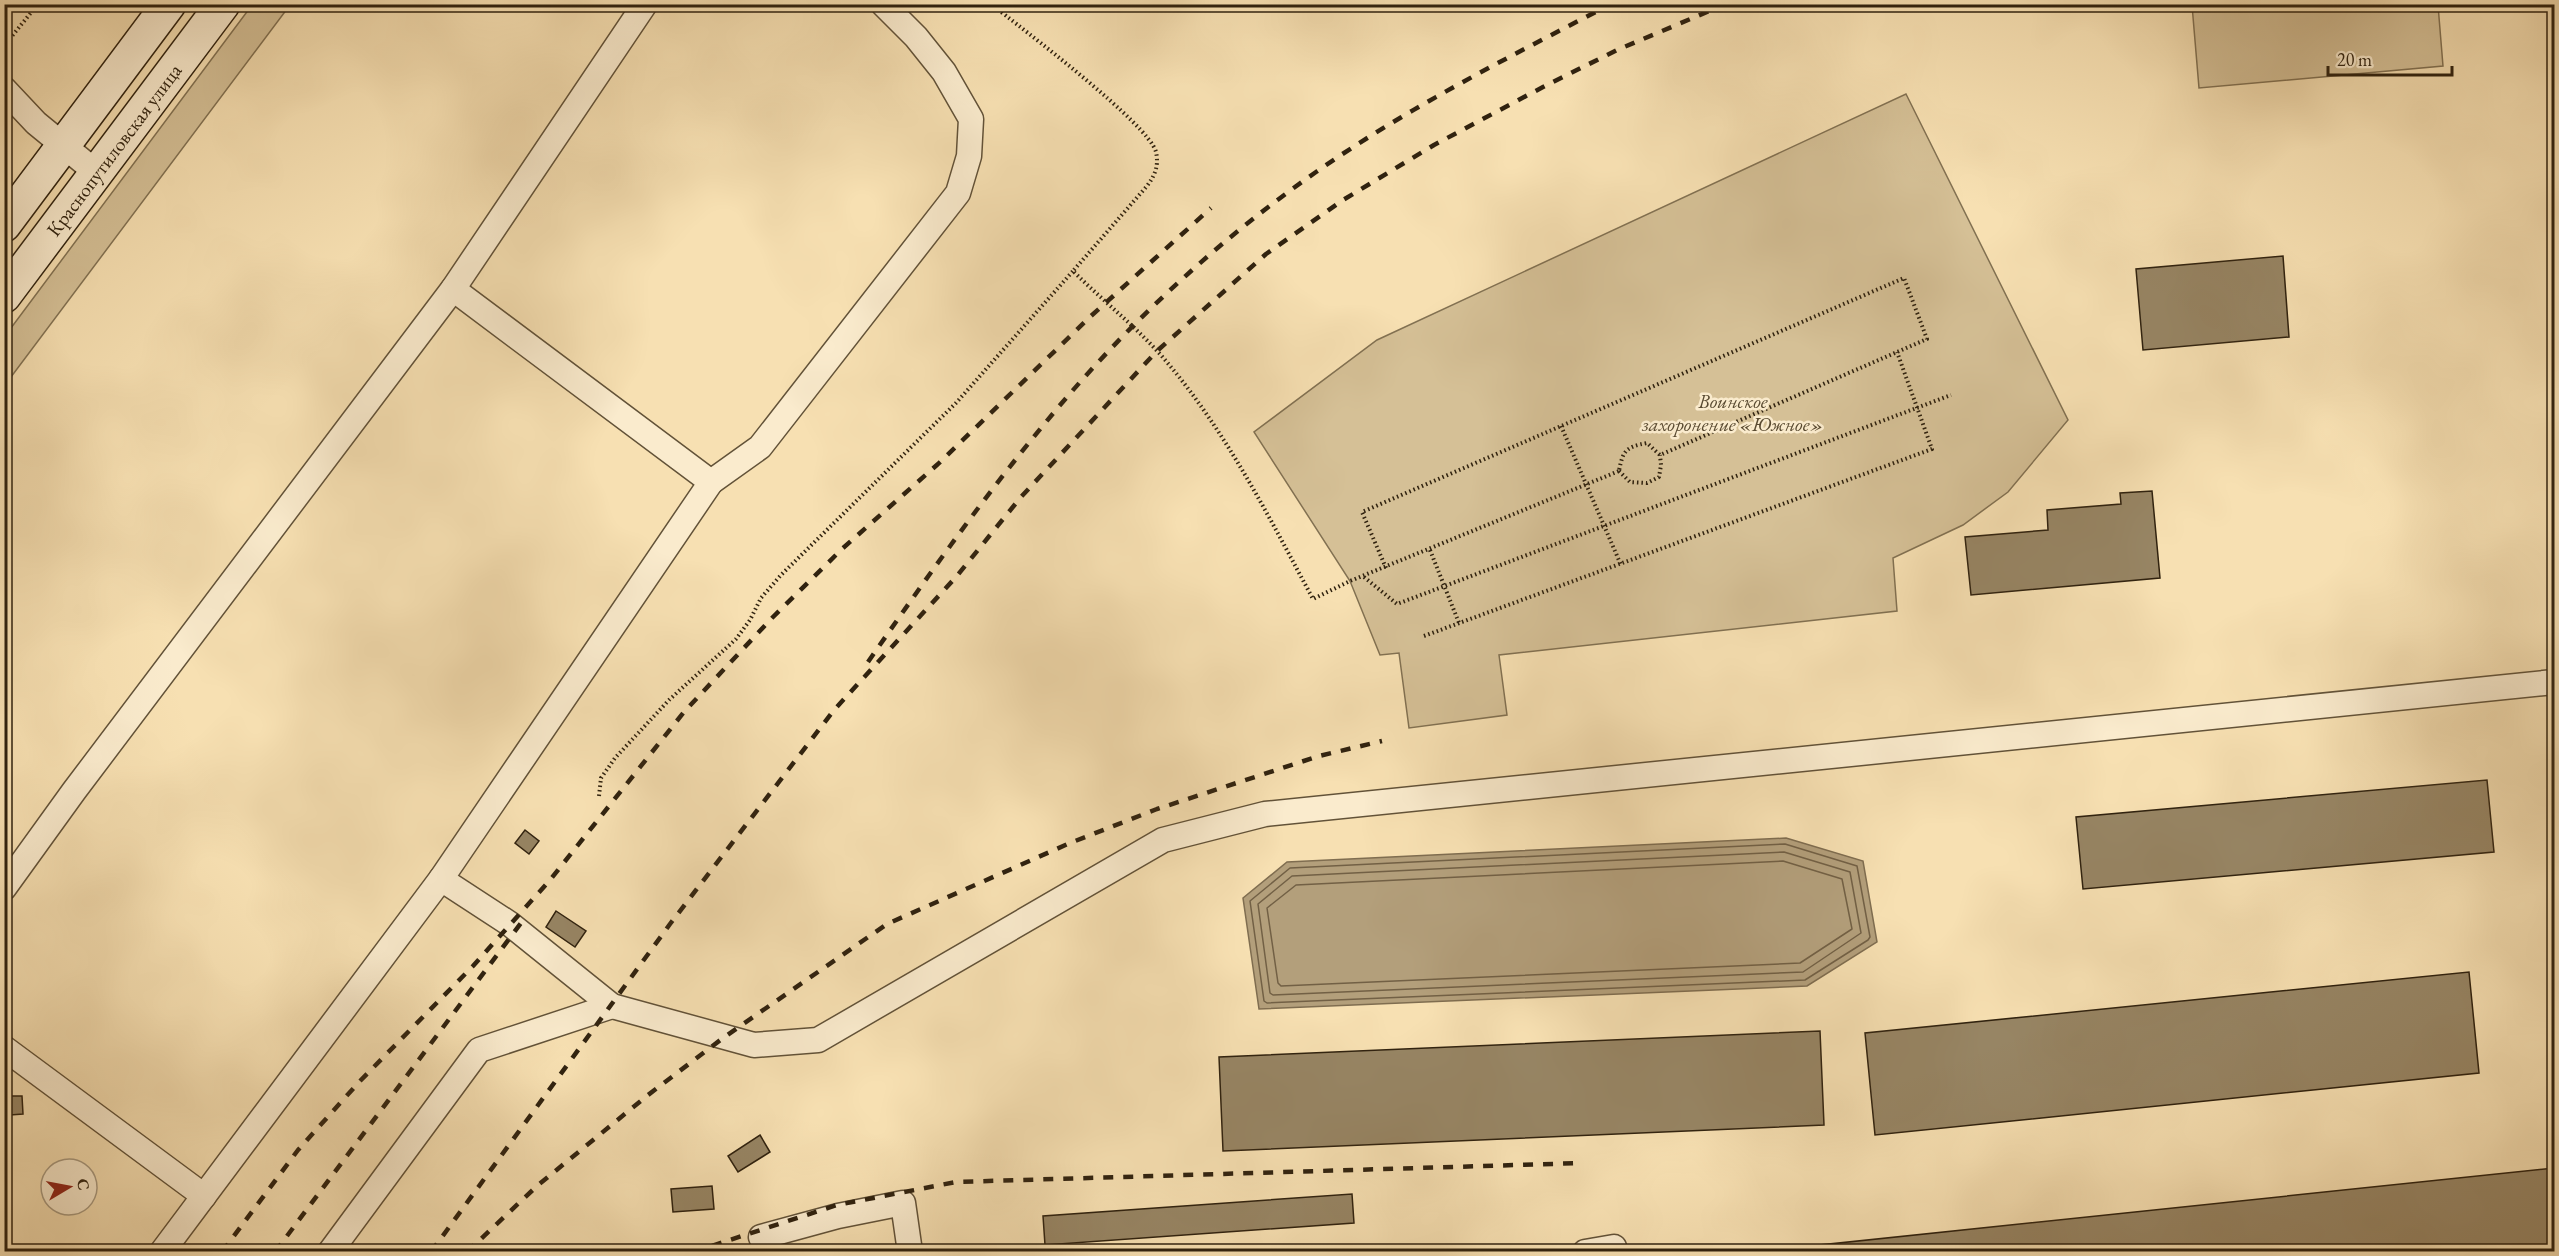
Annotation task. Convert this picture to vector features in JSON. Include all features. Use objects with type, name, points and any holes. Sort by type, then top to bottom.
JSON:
[{"type":"main road","points":[[4,225],[169,4]]},
{"type":"main road","name":"Краснопутиловская улица","points":[[4,296],[223,4]]},
{"type":"lane","points":[[4,888],[74,791],[453,289],[645,4]]},
{"type":"lane","points":[[162,1251],[441,879],[711,482],[760,447],[958,193],[969,156],[971,119],[944,72],[916,37],[883,4]]},
{"type":"lane","points":[[4,89],[36,123],[63,147],[97,172]]},
{"type":"lane","points":[[453,289],[711,482]]},
{"type":"lane","points":[[441,879],[510,924],[612,1005],[754,1046],[818,1040],[1163,840],[1265,814],[2554,682]]},
{"type":"lane","points":[[330,1251],[479,1050],[612,1005]]},
{"type":"lane","points":[[4,1048],[204,1196]]},
{"type":"lane","points":[[761,1237],[838,1216],[903,1203],[910,1251]]},
{"type":"lane","points":[[1585,1251],[1614,1247]]},
{"type":"path","points":[[4,46],[38,4]]},
{"type":"path","points":[[599,796],[601,778],[615,758],[669,700],[736,639],[750,620],[761,598],[781,575],[956,403],[1157,172],[1156,150],[1135,121],[992,4]]},
{"type":"path","points":[[1073,271],[1157,351],[1197,400],[1250,482],[1313,599],[1619,471]]},
{"type":"path","points":[[1386,568],[1362,512],[1904,278],[1927,339],[1660,455]]},
{"type":"path","points":[[1424,636],[1932,449],[1897,352]]},
{"type":"path","points":[[1364,577],[1397,604],[1951,395]]},
{"type":"path","points":[[1561,426],[1621,565]]},
{"type":"path","points":[[1647,443],[1660,455],[1659,477],[1647,483],[1630,482],[1619,471],[1622,455],[1631,446],[1647,443]]},
{"type":"path","points":[[1430,550],[1459,623]]},
{"type":"green space","points":[[252,5],[290,5],[5,385],[5,336]]},
{"type":"green space","points":[[2192,5],[2438,5],[2443,66],[2199,88]]},
{"type":"green space","name":"Воинское захоронение «Южное»","points":[[1906,94],[2068,420],[2008,492],[1963,525],[1893,558],[1897,611],[1499,655],[1507,715],[1409,728],[1399,653],[1380,655],[1350,581],[1254,432],[1377,340]]},
{"type":"water","points":[[1786,838],[1863,861],[1877,942],[1807,986],[1259,1009],[1243,898],[1287,862]]},
{"type":"building","points":[[2283,256],[2289,337],[2143,350],[2136,269]]},
{"type":"building","points":[[2152,491],[2160,578],[1971,595],[1965,537],[2048,530],[2047,510],[2121,504],[2120,493]]},
{"type":"building","points":[[2487,780],[2494,852],[2083,889],[2076,817]]},
{"type":"building","points":[[525,830],[539,841],[529,854],[515,843]]},
{"type":"building","points":[[556,911],[586,931],[575,947],[546,927]]},
{"type":"building","points":[[2469,972],[2479,1073],[1875,1135],[1865,1033]]},
{"type":"building","points":[[1820,1031],[1824,1125],[1223,1151],[1219,1057]]},
{"type":"building","points":[[4,1092],[7,1092],[10,1115],[4,1116]]},
{"type":"building","points":[[8,1096],[22,1096],[23,1114],[10,1115]]},
{"type":"building","points":[[760,1135],[770,1152],[738,1172],[728,1156]]},
{"type":"building","points":[[2554,1168],[2554,1252],[1753,1252]]},
{"type":"building","points":[[712,1186],[714,1209],[673,1212],[671,1189]]},
{"type":"building","points":[[1352,1194],[1354,1223],[1045,1245],[1043,1216]]},
{"type":"railway","points":[[868,662],[932,570],[1046,422],[1139,320],[1207,257],[1242,227],[1351,148],[1461,83],[1611,4]]},
{"type":"railway","points":[[431,1252],[670,924],[834,710],[956,577],[1021,497],[1157,351],[1266,254],[1343,200],[1434,145],[1543,87],[1617,50],[1726,4]]},
{"type":"railway","points":[[222,1252],[298,1150],[360,1081],[473,966],[550,880],[684,712],[772,618],[842,549],[938,464],[1091,316],[1211,208]]},
{"type":"railway","points":[[467,1252],[537,1186],[648,1095],[723,1038],[887,924],[1070,843],[1157,809],[1319,756],[1382,741]]},
{"type":"railway","points":[[275,1252],[521,923]]},
{"type":"railway","points":[[693,1252],[837,1205],[956,1182],[1583,1163]]}]
